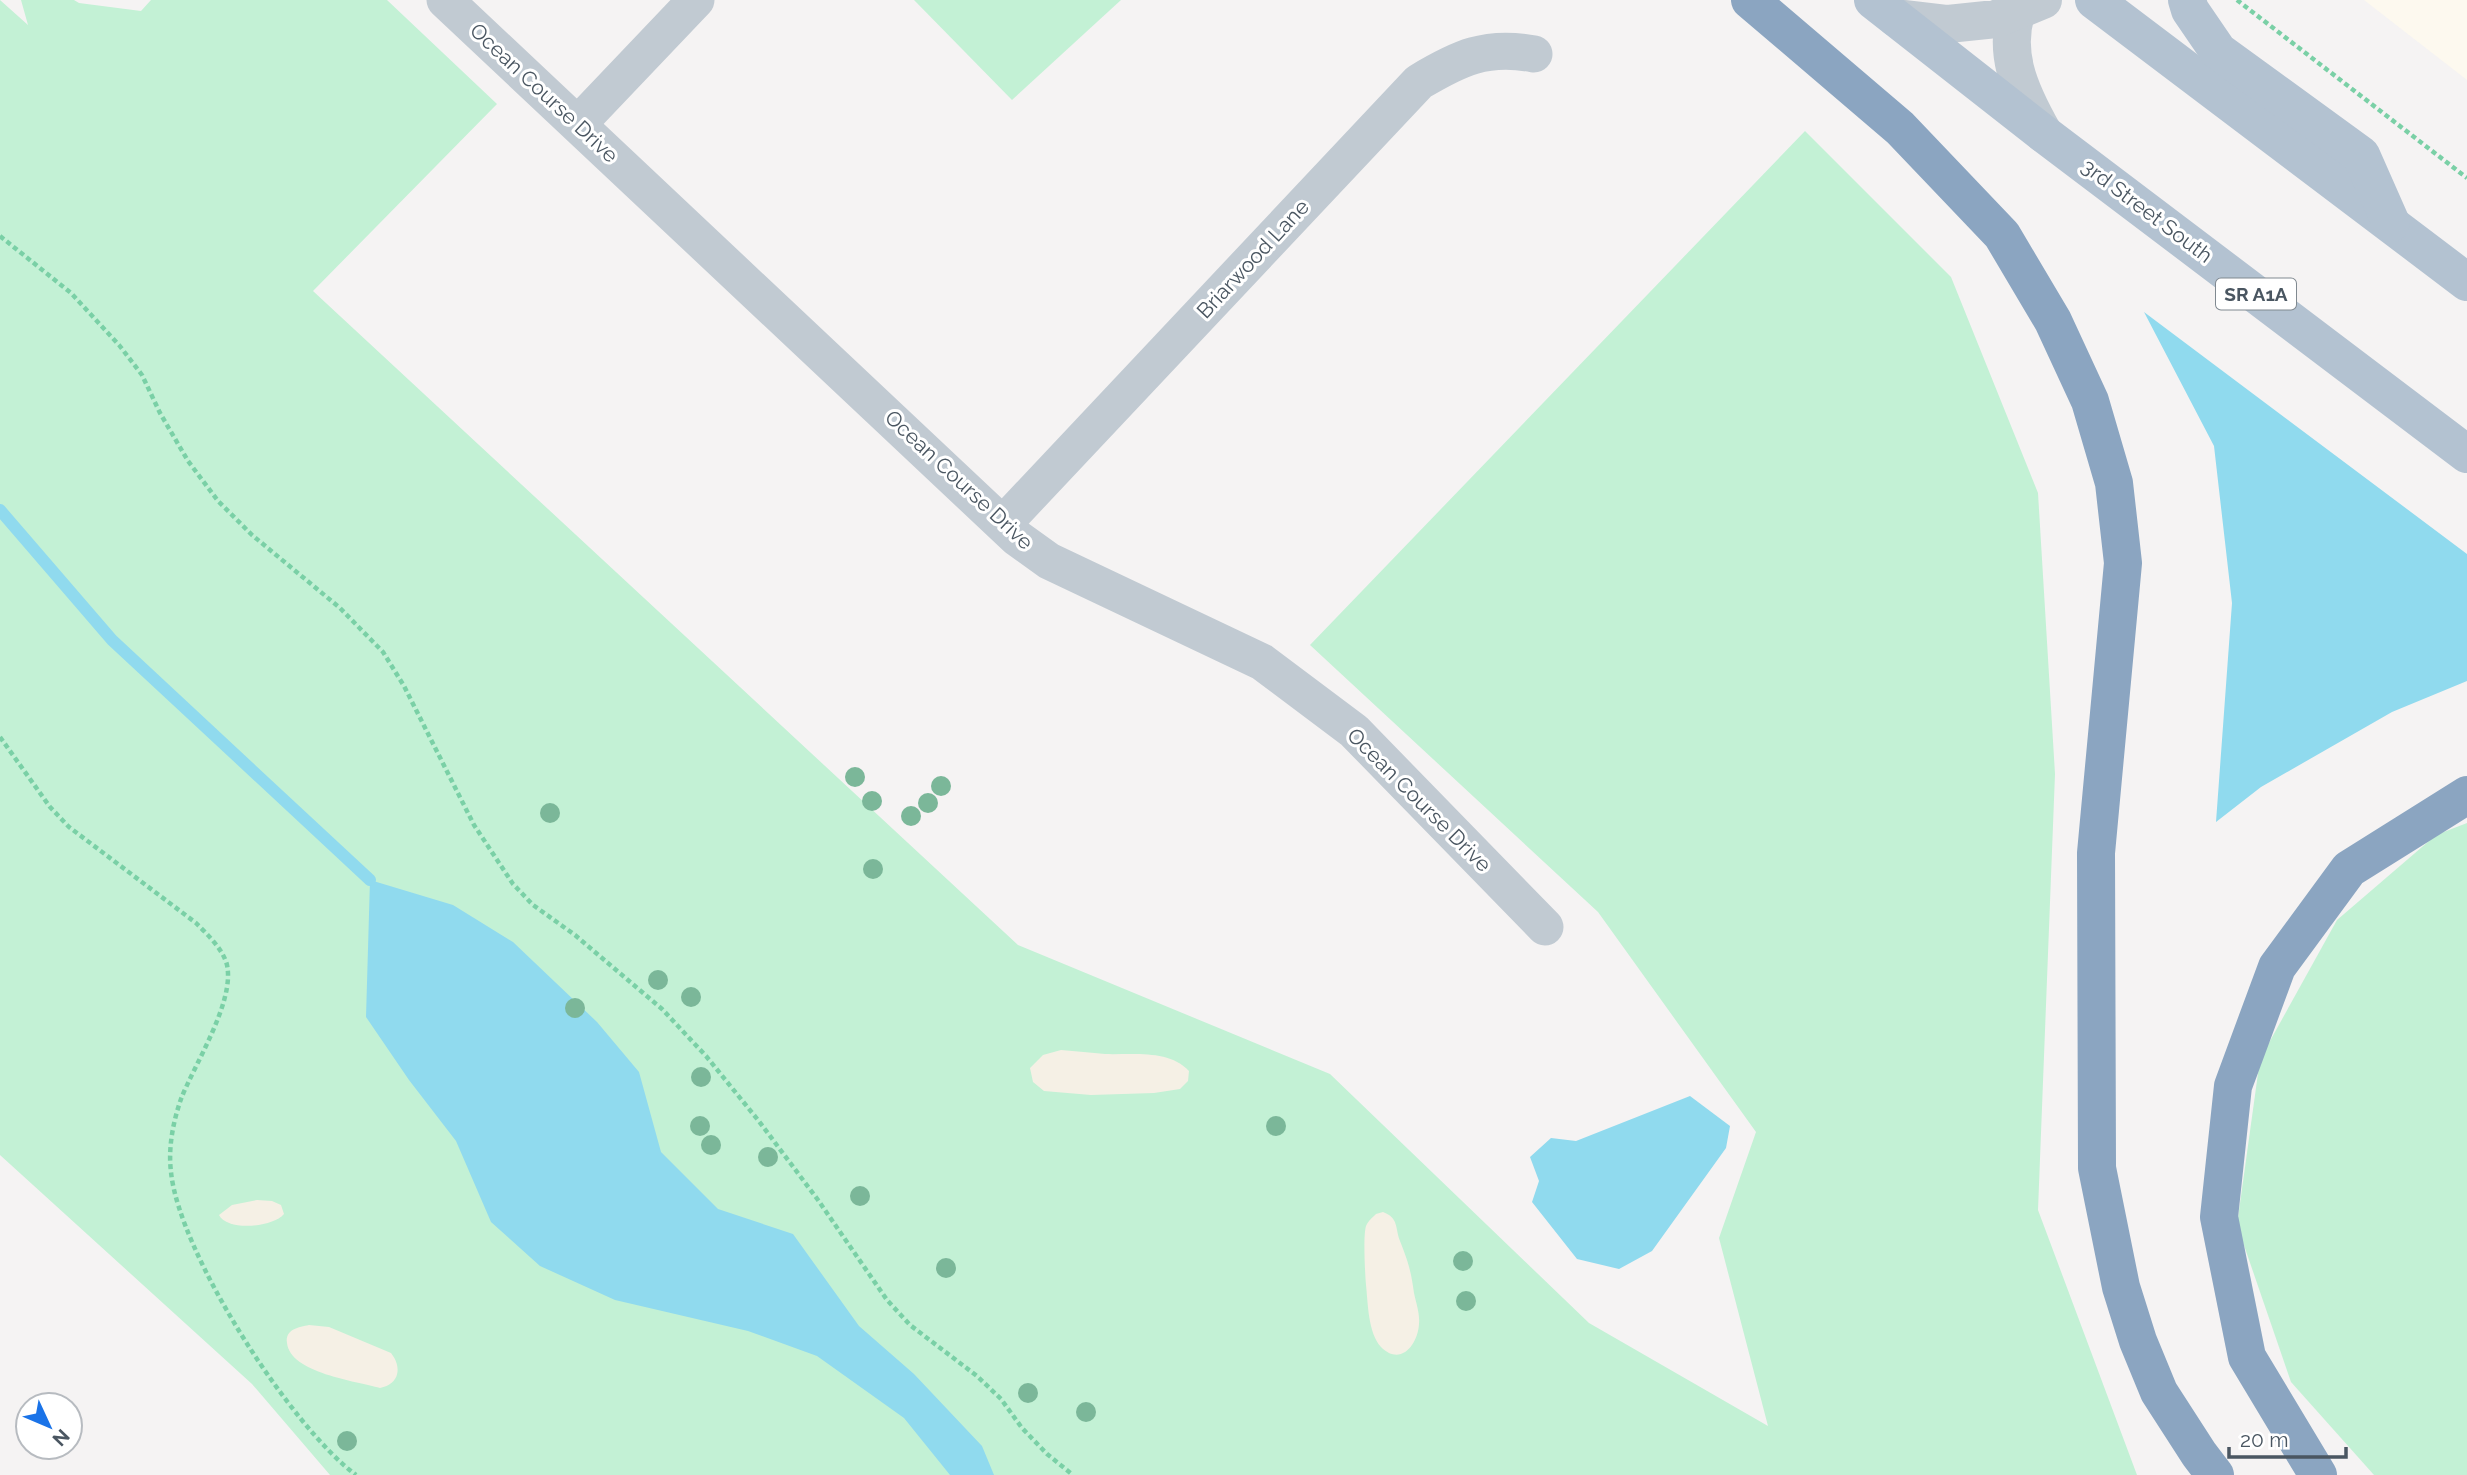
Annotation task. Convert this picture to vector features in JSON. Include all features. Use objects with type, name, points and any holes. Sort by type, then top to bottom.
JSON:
[{"type":"highway","points":[[1749,0],[1900,128],[2002,234],[2053,321],[2090,401],[2114,483],[2123,563],[2096,853],[2097,1168],[2121,1287],[2138,1341],[2159,1392],[2215,1475]]},
{"type":"highway","points":[[2318,1475],[2247,1357],[2219,1217],[2233,1086],[2277,967],[2349,869],[2467,795]]},
{"type":"main road","points":[[2094,0],[2467,282]]},
{"type":"main road","points":[[2186,0],[2218,51],[2361,155],[2392,225]]},
{"type":"main road","name":"3rd Street South","points":[[1884,9],[2044,134],[2467,454]]},
{"type":"street","name":"Ocean Course Drive","points":[[445,0],[1017,538],[1049,561],[1262,662],[1354,731],[1545,927]]},
{"type":"street","points":[[578,124],[696,0]]},
{"type":"street","points":[[1884,9],[1948,24],[1996,19],[2026,4]]},
{"type":"street","points":[[2026,4],[2012,61],[2024,99],[2044,134]]},
{"type":"street","name":"Briarwood Lane","points":[[1003,524],[1419,82],[1453,61],[1485,52],[1519,51],[1534,54]]},
{"type":"path","points":[[2237,0],[2467,178]]},
{"type":"path","points":[[0,236],[71,293],[119,345],[142,375],[188,461],[218,501],[252,535],[340,608],[383,652],[404,686],[474,825],[513,884],[533,905],[575,934],[662,1009],[706,1056],[758,1120],[818,1200],[887,1300],[910,1325],[977,1376],[1001,1399],[1022,1428],[1047,1454],[1073,1475]]},
{"type":"path","points":[[0,737],[50,807],[69,827],[196,923],[214,941],[227,965],[226,988],[220,1009],[181,1100],[172,1133],[171,1173],[179,1206],[191,1241],[222,1301],[268,1374],[312,1433],[356,1475]]},
{"type":"shaded area","points":[[2364,0],[2467,0],[2467,80]]},
{"type":"green space","points":[[0,0],[28,25],[21,0],[74,0],[79,3],[141,11],[151,0],[387,0],[497,104],[313,291],[1018,945],[1330,1074],[1589,1323],[1768,1426],[1719,1238],[1756,1132],[1598,912],[1310,645],[1805,131],[1951,277],[2038,493],[2055,774],[2038,1210],[2137,1475],[330,1475],[252,1384],[0,1155]]},
{"type":"green space","points":[[914,0],[1121,0],[1012,100]]},
{"type":"green space","points":[[2467,823],[2467,1475],[2374,1475],[2291,1382],[2237,1225],[2260,1059],[2337,920],[2436,835]]},
{"type":"sand","points":[[1061,1050],[1161,1056],[1181,1064],[1189,1071],[1188,1081],[1180,1089],[1154,1093],[1091,1095],[1044,1091],[1033,1082],[1030,1068],[1043,1055]]},
{"type":"sand","points":[[257,1200],[281,1205],[284,1214],[270,1222],[251,1226],[231,1224],[219,1215],[232,1205]]},
{"type":"sand","points":[[1383,1212],[1392,1217],[1396,1224],[1409,1266],[1419,1316],[1418,1332],[1412,1345],[1402,1354],[1395,1355],[1381,1347],[1373,1334],[1366,1285],[1366,1226],[1376,1214]]},
{"type":"sand","points":[[309,1325],[329,1327],[391,1353],[398,1369],[395,1379],[380,1388],[341,1379],[299,1362],[291,1353],[287,1338],[290,1332]]},
{"type":"water","points":[[2144,312],[2467,554],[2467,681],[2392,712],[2261,787],[2216,822],[2232,603],[2214,446]]},
{"type":"water","points":[[370,880],[453,905],[513,942],[597,1022],[639,1072],[661,1152],[718,1209],[793,1234],[859,1326],[914,1374],[982,1446],[994,1475],[950,1475],[904,1418],[817,1356],[748,1331],[615,1300],[540,1266],[491,1222],[456,1141],[409,1080],[366,1017]]},
{"type":"water","points":[[1690,1096],[1730,1126],[1726,1148],[1652,1251],[1619,1269],[1577,1259],[1532,1202],[1539,1181],[1530,1157],[1551,1138],[1576,1141]]},
{"type":"waterway","points":[[0,510],[112,640],[370,880]]}]
